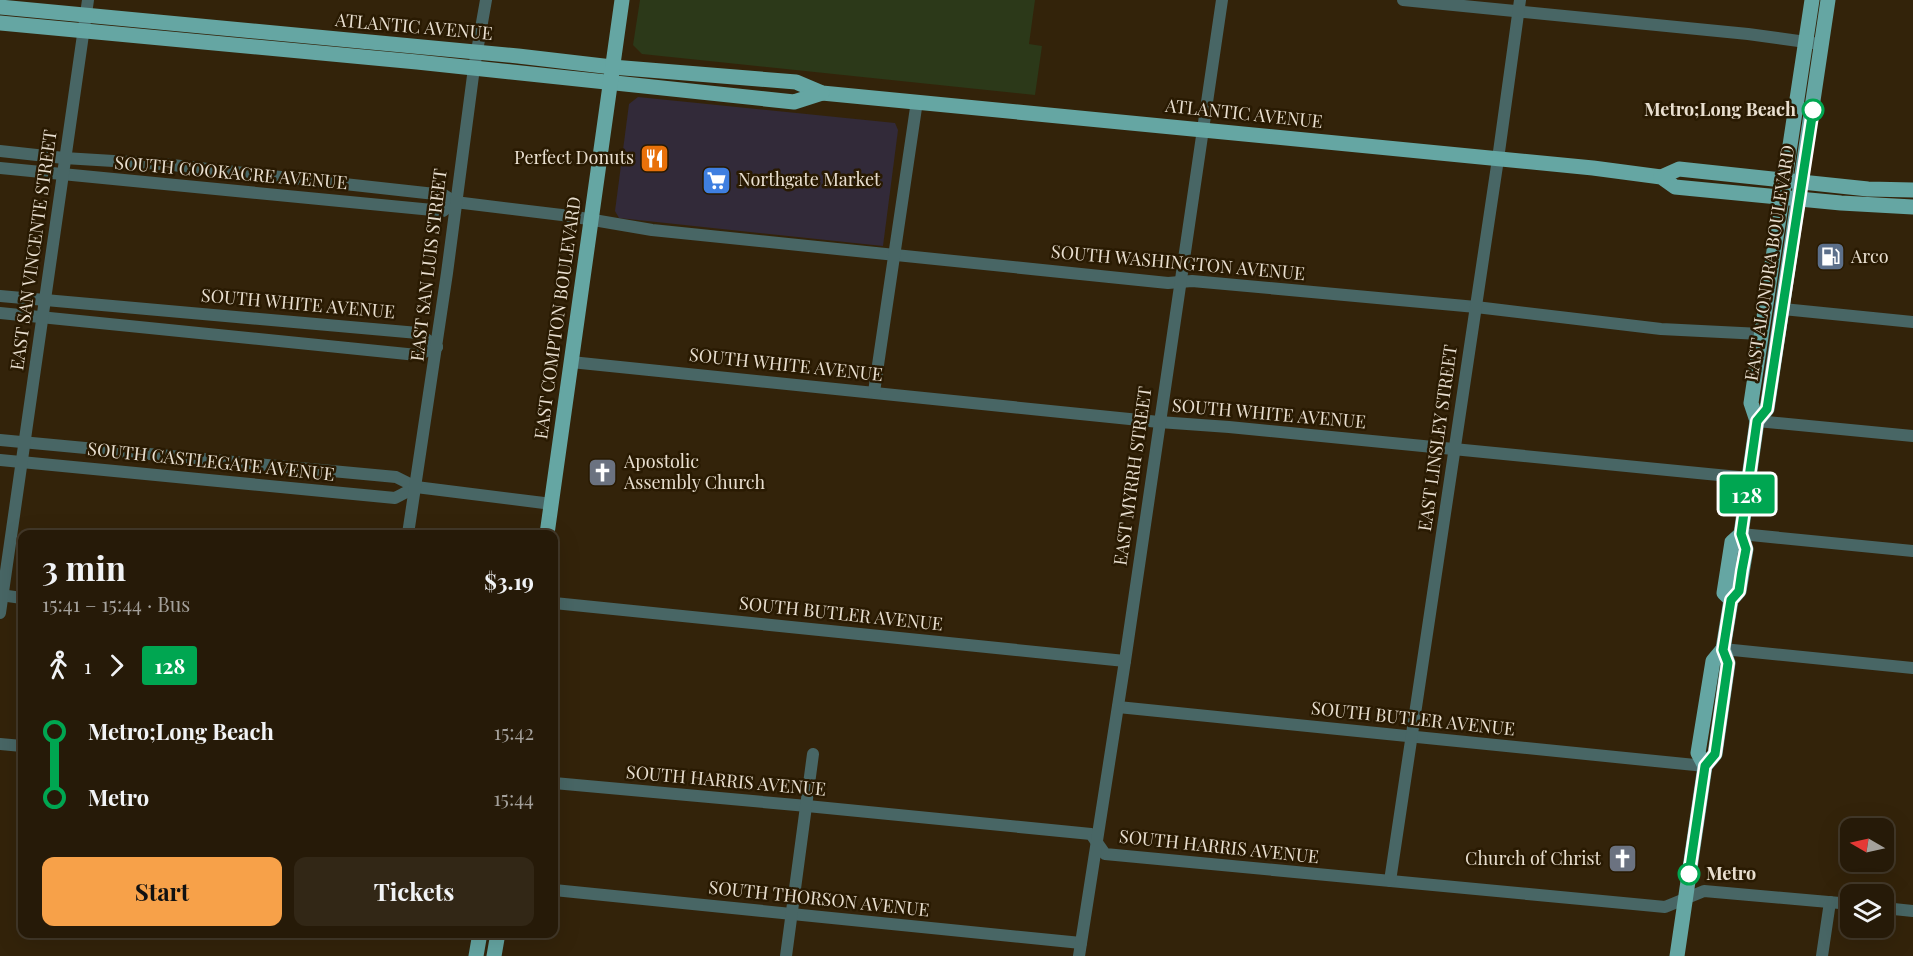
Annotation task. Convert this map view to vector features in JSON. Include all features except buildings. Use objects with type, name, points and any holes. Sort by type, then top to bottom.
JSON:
[{"type":"main road","name":"EAST COMPTON BOULEVARD","points":[[548,530],[622,0]]},
{"type":"main road","name":"EAST ALONDRA BOULEVARD","points":[[1677,956],[1705,766],[1698,753],[1713,661],[1723,650],[1731,600],[1739,591],[1746,549],[1741,534],[1757,421],[1751,403],[1812,0]]},
{"type":"main road","name":"EAST ALONDRA BOULEVARD","points":[[1757,421],[1767,409],[1828,0]]},
{"type":"main road","name":"ATLANTIC AVENUE","points":[[0,7],[611,75],[794,102],[822,93],[917,101],[1661,177],[1675,187],[1850,204],[1913,207]]},
{"type":"main road","name":"ATLANTIC AVENUE","points":[[0,23],[86,15]]},
{"type":"main road","name":"ATLANTIC AVENUE","points":[[1661,177],[1679,169],[1869,189],[1913,190]]},
{"type":"main road","points":[[476,956],[479,938]]},
{"type":"main road","points":[[494,956],[497,938]]},
{"type":"street","name":"EAST SAN LUIS STREET","points":[[409,530],[437,346],[475,61],[486,0]]},
{"type":"street","name":"EAST MYRRH STREET","points":[[1079,956],[1098,843],[1222,0]]},
{"type":"street","points":[[1403,0],[1519,6],[1822,44]]},
{"type":"street","name":"EAST LINSLEY STREET","points":[[1390,881],[1519,6]]},
{"type":"street","name":"EAST SAN VINCENTE STREET","points":[[0,613],[86,15]]},
{"type":"street","points":[[874,392],[917,101]]},
{"type":"street","name":"SOUTH COOKACRE AVENUE","points":[[0,151],[64,158],[163,164],[444,195],[455,202],[591,220]]},
{"type":"street","name":"SOUTH COOKACRE AVENUE","points":[[0,168],[62,176],[443,211],[455,202]]},
{"type":"street","name":"SOUTH WASHINGTON AVENUE","points":[[591,220],[652,230],[1168,283],[1192,281],[1476,307],[1660,328],[1761,334]]},
{"type":"street","name":"SOUTH WHITE AVENUE","points":[[0,296],[418,333],[437,346]]},
{"type":"street","points":[[1783,309],[1913,322]]},
{"type":"street","name":"SOUTH WHITE AVENUE","points":[[0,313],[417,355],[437,346]]},
{"type":"street","name":"SOUTH WHITE AVENUE","points":[[572,362],[1159,422],[1749,478]]},
{"type":"street","points":[[1757,421],[1913,436]]},
{"type":"street","name":"SOUTH CASTLEGATE AVENUE","points":[[0,440],[396,477],[416,487],[552,504]]},
{"type":"street","name":"SOUTH CASTLEGATE AVENUE","points":[[0,460],[395,498],[416,487]]},
{"type":"street","points":[[1741,534],[1913,551]]},
{"type":"street","points":[[1,596],[18,598]]},
{"type":"street","name":"SOUTH BUTLER AVENUE","points":[[558,603],[1125,661]]},
{"type":"street","points":[[1723,650],[1913,668]]},
{"type":"street","name":"SOUTH BUTLER AVENUE","points":[[1118,707],[1705,766]]},
{"type":"street","points":[[0,744],[18,746]]},
{"type":"street","points":[[786,956],[813,754]]},
{"type":"street","name":"SOUTH HARRIS AVENUE","points":[[558,783],[1091,834],[1105,854],[1665,907],[1704,891],[1840,903]]},
{"type":"street","name":"SOUTH THORSON AVENUE","points":[[558,890],[1081,943]]},
{"type":"street","points":[[1822,956],[1830,902]]},
{"type":"street","points":[[1894,909],[1913,911]]},
{"type":"shaded area","points":[[638,97],[895,123],[898,130],[883,246],[619,218],[615,211],[629,104]]},
{"type":"green space","points":[[640,0],[1035,0],[1029,44],[1042,46],[1035,95],[642,54],[633,45]]},
{"type":"bus line","name":"128","points":[[1689,874],[1705,766],[1715,754],[1728,663],[1723,650],[1731,600],[1739,591],[1746,549],[1741,534],[1757,421],[1767,409],[1813,110]]},
{"type":"place","name":"Metro;Long Beach","points":[[1813,110]]},
{"type":"place","name":"Perfect Donuts","points":[[655,158]]},
{"type":"place","name":"Northgate Market","points":[[717,180]]},
{"type":"place","name":"Arco","points":[[1830,257]]},
{"type":"place","name":"Apostolic Assembly Church","points":[[603,472]]},
{"type":"place","name":"Church of Christ","points":[[1622,859]]},
{"type":"place","name":"Metro","points":[[1689,874]]}]
